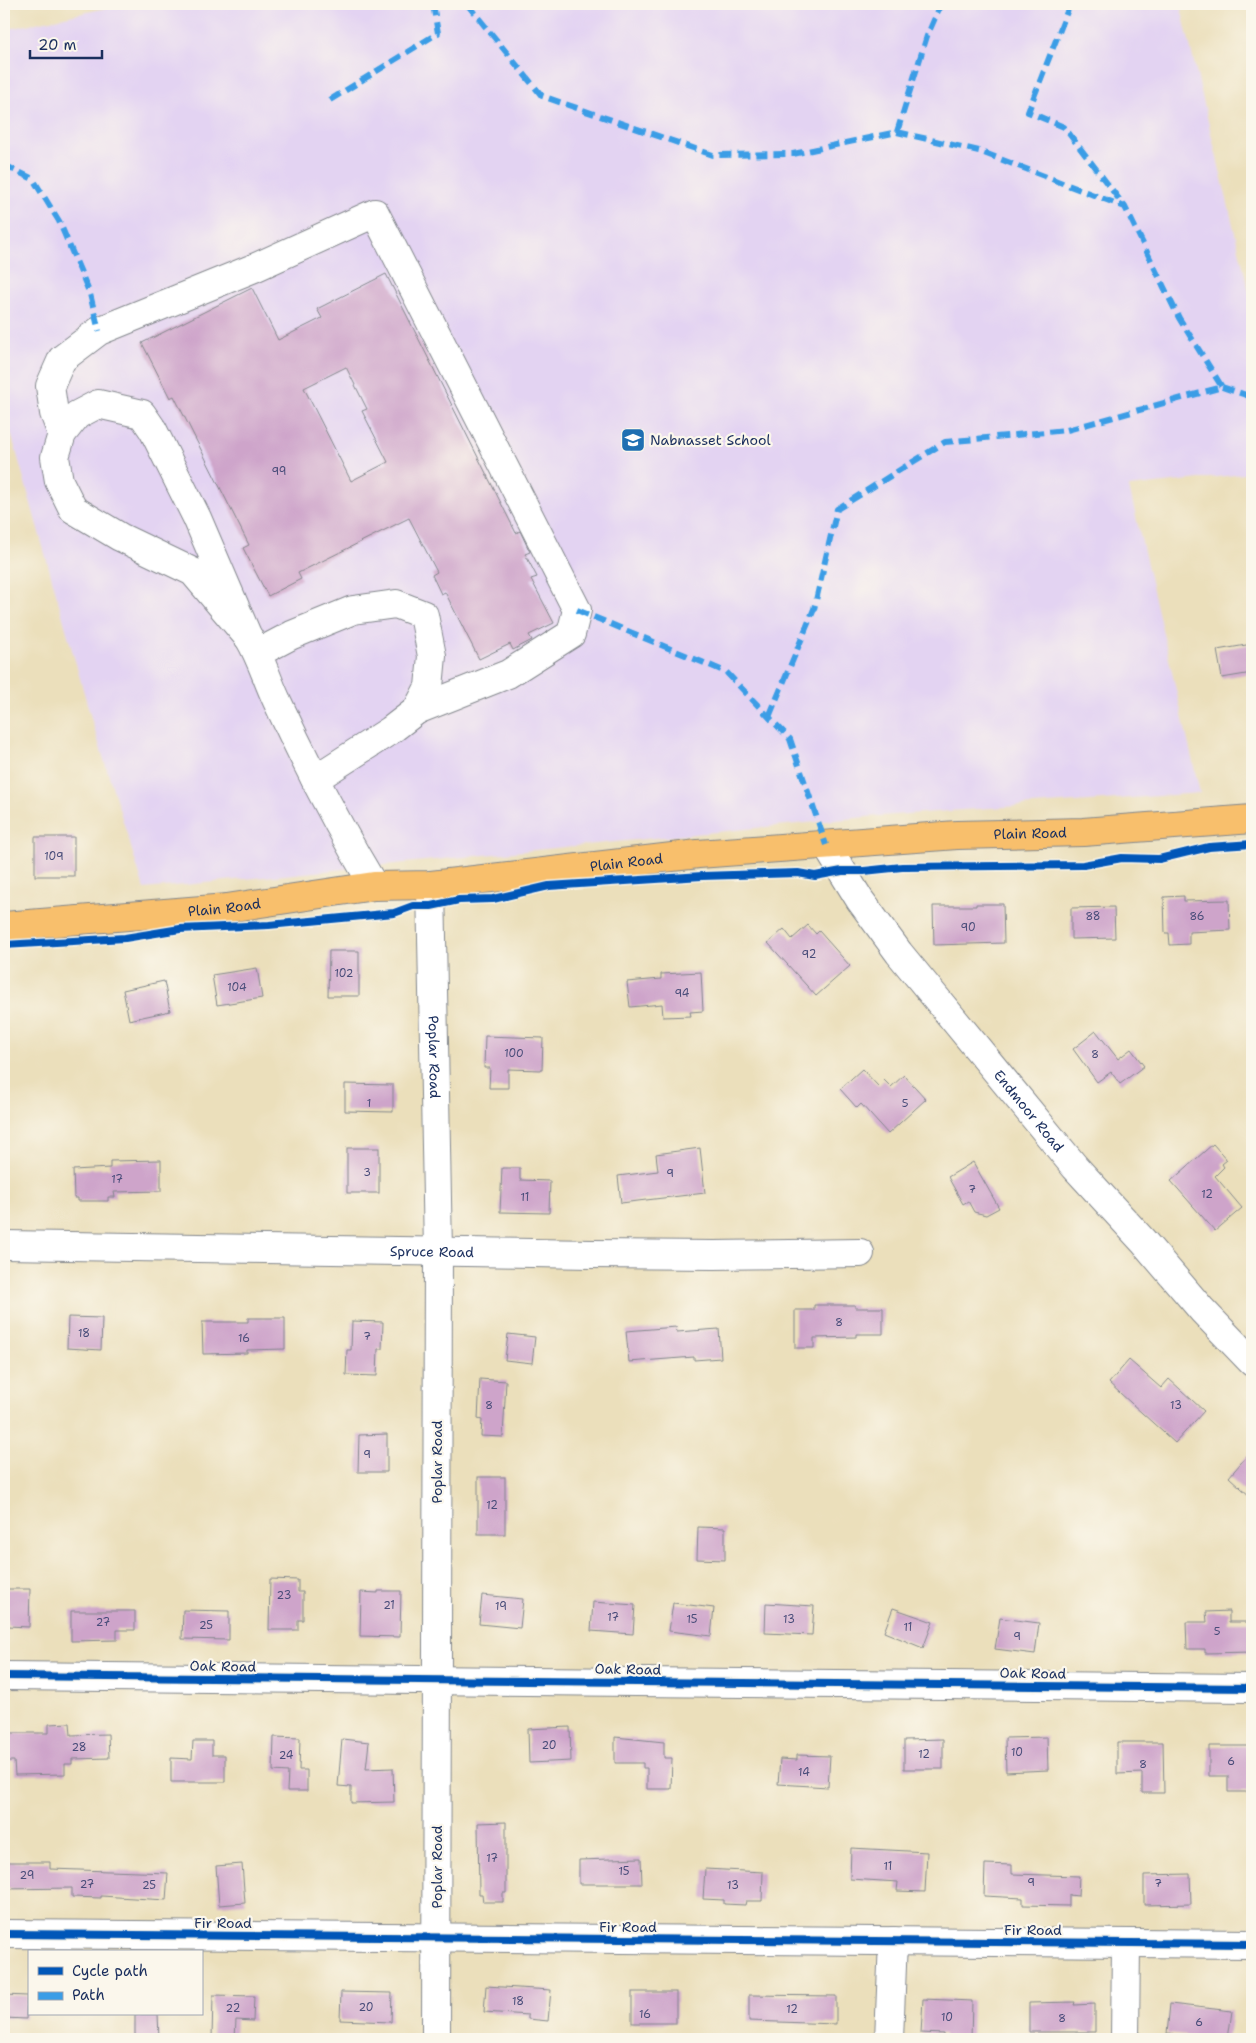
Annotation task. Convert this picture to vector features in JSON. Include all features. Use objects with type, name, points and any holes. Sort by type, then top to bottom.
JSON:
[{"type":"main road","name":"Plain Road","points":[[4,926],[227,908],[374,886],[431,885],[698,854],[958,834],[1083,832],[1252,819]]},
{"type":"street","points":[[62,434],[54,413],[50,386],[62,359],[99,331],[254,268],[375,213],[576,610],[571,634],[508,674],[417,710],[391,730],[315,779]]},
{"type":"street","points":[[253,645],[193,572],[120,538],[73,509],[59,481],[55,456],[62,434],[77,415],[98,404],[142,414],[153,430],[196,518],[253,645],[276,700],[341,832],[374,886]]},
{"type":"street","points":[[253,645],[292,635],[354,610],[396,604],[424,615],[432,656],[429,687],[417,710]]},
{"type":"street","name":"Endmoor Road","points":[[826,845],[860,900],[899,953],[1074,1167],[1143,1241],[1202,1310],[1252,1362]]},
{"type":"street","name":"Poplar Road","points":[[431,885],[438,1251],[436,2039]]},
{"type":"street","name":"Spruce Road","points":[[4,1245],[714,1255],[860,1253]]},
{"type":"street","name":"Oak Road","points":[[4,1676],[1252,1688]]},
{"type":"street","name":"Fir Road","points":[[4,1934],[1252,1944]]},
{"type":"street","points":[[889,2039],[893,1941]]},
{"type":"street","points":[[1124,2039],[1126,1943]]},
{"type":"shaded area","name":"Nabnasset School","points":[[125,4],[1180,4],[1252,304],[1252,473],[1129,487],[1200,793],[866,817],[144,889],[92,721],[4,408],[4,30]]},
{"type":"building","points":[[386,274],[516,533],[520,531],[530,552],[525,554],[537,577],[531,579],[554,623],[529,635],[532,640],[513,650],[510,644],[479,659],[445,592],[441,594],[432,575],[437,572],[409,518],[298,573],[301,579],[268,596],[243,548],[249,545],[174,396],[170,398],[142,343],[252,288],[278,340],[322,318],[317,309]],"holes":[[[346,367],[367,409],[362,411],[388,462],[351,481],[304,388]]]},
{"type":"building","points":[[1252,644],[1252,673],[1222,678],[1217,650]]},
{"type":"building","points":[[35,837],[74,837],[74,876],[35,876]]},
{"type":"building","points":[[1184,896],[1184,901],[1229,900],[1230,930],[1189,932],[1189,944],[1170,945],[1169,933],[1165,933],[1164,897]]},
{"type":"building","points":[[976,904],[1003,904],[1004,943],[934,945],[933,906],[976,906]]},
{"type":"building","points":[[1114,907],[1115,938],[1071,939],[1071,908]]},
{"type":"building","points":[[808,925],[816,934],[819,931],[850,966],[816,996],[768,943],[784,929],[792,939]]},
{"type":"building","points":[[329,951],[359,951],[359,996],[328,996]]},
{"type":"building","points":[[257,968],[262,998],[217,1005],[212,975]]},
{"type":"building","points":[[701,972],[703,1011],[690,1012],[691,1016],[663,1017],[662,1004],[630,1007],[627,982],[661,979],[661,974]]},
{"type":"building","points":[[164,981],[170,1011],[129,1020],[123,990]]},
{"type":"building","points":[[1096,1031],[1118,1059],[1131,1049],[1144,1066],[1120,1084],[1111,1072],[1097,1082],[1073,1049]]},
{"type":"building","points":[[485,1036],[543,1038],[542,1070],[508,1069],[508,1088],[489,1088],[490,1068],[484,1068]]},
{"type":"building","points":[[862,1069],[878,1086],[884,1080],[891,1087],[904,1075],[926,1099],[888,1134],[861,1104],[857,1108],[840,1089]]},
{"type":"building","points":[[345,1084],[393,1085],[393,1112],[345,1111]]},
{"type":"building","points":[[1213,1144],[1227,1160],[1222,1164],[1224,1167],[1215,1176],[1242,1208],[1215,1231],[1171,1181]]},
{"type":"building","points":[[347,1148],[379,1148],[379,1193],[347,1193]]},
{"type":"building","points":[[700,1148],[705,1193],[621,1203],[618,1176],[658,1171],[656,1154]]},
{"type":"building","points":[[161,1160],[161,1191],[114,1192],[115,1197],[108,1197],[108,1201],[78,1201],[78,1198],[74,1198],[73,1170],[110,1168],[110,1161]]},
{"type":"building","points":[[973,1162],[999,1208],[986,1215],[974,1212],[968,1201],[963,1204],[948,1177]]},
{"type":"building","points":[[502,1168],[520,1168],[520,1180],[550,1181],[549,1213],[500,1212]]},
{"type":"building","points":[[814,1305],[855,1305],[855,1308],[883,1308],[883,1334],[856,1334],[856,1337],[814,1338],[814,1348],[795,1348],[795,1310],[814,1310]]},
{"type":"building","points":[[68,1317],[102,1318],[101,1350],[67,1348]]},
{"type":"building","points":[[248,1318],[285,1318],[285,1349],[247,1350],[247,1353],[203,1354],[202,1322],[248,1322]]},
{"type":"building","points":[[352,1321],[383,1322],[382,1349],[378,1349],[377,1376],[346,1375],[347,1350],[351,1350]]},
{"type":"building","points":[[676,1327],[677,1332],[719,1329],[721,1358],[694,1360],[694,1357],[629,1362],[626,1331]]},
{"type":"building","points":[[508,1334],[535,1337],[532,1363],[505,1360]]},
{"type":"building","points":[[1129,1360],[1161,1388],[1169,1379],[1204,1411],[1175,1443],[1109,1383]]},
{"type":"building","points":[[480,1379],[506,1381],[503,1437],[481,1436],[482,1420],[478,1419]]},
{"type":"building","points":[[387,1434],[387,1472],[358,1472],[359,1435]]},
{"type":"building","points":[[1252,1450],[1252,1498],[1229,1477]]},
{"type":"building","points":[[478,1477],[505,1477],[505,1534],[478,1534]]},
{"type":"building","points":[[698,1527],[725,1528],[725,1560],[697,1559]]},
{"type":"building","points":[[270,1579],[298,1580],[298,1592],[303,1592],[303,1620],[298,1620],[298,1630],[269,1630]]},
{"type":"building","points":[[4,1589],[30,1589],[29,1627],[8,1626],[8,1620],[4,1620]]},
{"type":"building","points":[[378,1591],[401,1591],[400,1637],[360,1636],[361,1592],[378,1593]]},
{"type":"building","points":[[482,1595],[523,1599],[520,1628],[479,1624]]},
{"type":"building","points":[[593,1602],[635,1605],[633,1634],[591,1631]]},
{"type":"building","points":[[673,1603],[714,1608],[711,1636],[669,1631]]},
{"type":"building","points":[[766,1603],[814,1606],[812,1635],[765,1633]]},
{"type":"building","points":[[893,1608],[933,1622],[923,1648],[884,1632]]},
{"type":"building","points":[[183,1610],[229,1611],[229,1640],[182,1639]]},
{"type":"building","points":[[71,1611],[135,1611],[135,1630],[117,1630],[117,1640],[71,1641]]},
{"type":"building","points":[[1229,1611],[1229,1622],[1252,1622],[1252,1652],[1205,1653],[1205,1649],[1187,1649],[1186,1622],[1207,1622],[1206,1612]]},
{"type":"building","points":[[1000,1618],[1039,1623],[1035,1654],[995,1649]]},
{"type":"building","points":[[70,1723],[71,1735],[108,1734],[109,1758],[72,1759],[72,1764],[65,1764],[65,1774],[15,1775],[14,1761],[4,1761],[4,1733],[49,1733],[49,1724]]},
{"type":"building","points":[[570,1727],[571,1761],[529,1763],[528,1729]]},
{"type":"building","points":[[274,1737],[300,1738],[299,1770],[307,1770],[307,1791],[287,1791],[288,1772],[273,1771]]},
{"type":"building","points":[[615,1737],[664,1742],[664,1758],[672,1758],[671,1789],[647,1789],[647,1768],[643,1768],[643,1763],[615,1763]]},
{"type":"building","points":[[1047,1737],[1048,1770],[1006,1772],[1005,1738]]},
{"type":"building","points":[[342,1739],[369,1742],[366,1769],[393,1768],[394,1802],[351,1803],[351,1787],[338,1786]]},
{"type":"building","points":[[943,1739],[943,1769],[904,1769],[904,1740]]},
{"type":"building","points":[[193,1741],[212,1741],[212,1755],[225,1755],[225,1782],[171,1782],[171,1758],[192,1759]]},
{"type":"building","points":[[1117,1742],[1163,1742],[1164,1793],[1142,1793],[1142,1773],[1117,1774]]},
{"type":"building","points":[[1209,1746],[1252,1746],[1251,1792],[1228,1792],[1228,1776],[1209,1776]]},
{"type":"building","points":[[797,1755],[830,1756],[828,1787],[778,1784],[780,1759],[797,1760]]},
{"type":"building","points":[[506,1822],[506,1893],[503,1893],[503,1902],[483,1902],[482,1894],[479,1894],[478,1823]]},
{"type":"building","points":[[851,1848],[927,1852],[925,1892],[897,1891],[898,1882],[850,1879]]},
{"type":"building","points":[[641,1858],[642,1884],[579,1884],[579,1860]]},
{"type":"building","points":[[4,1862],[50,1862],[50,1869],[168,1873],[166,1900],[101,1896],[101,1898],[72,1897],[72,1888],[4,1889]]},
{"type":"building","points":[[242,1864],[245,1903],[219,1905],[216,1866]]},
{"type":"building","points":[[985,1864],[1012,1865],[1012,1874],[1079,1876],[1078,1896],[1069,1895],[1069,1906],[1023,1905],[1023,1898],[984,1896]]},
{"type":"building","points":[[705,1869],[763,1872],[762,1901],[746,1901],[745,1905],[724,1904],[724,1900],[703,1899]]},
{"type":"building","points":[[1190,1874],[1191,1904],[1144,1905],[1144,1875]]},
{"type":"building","points":[[486,1986],[551,1990],[548,2021],[528,2019],[528,2015],[484,2012]]},
{"type":"building","points":[[341,1992],[392,1993],[391,2022],[340,2020]]},
{"type":"building","points":[[632,1992],[676,1992],[676,2023],[632,2023]]},
{"type":"building","points":[[4,1995],[27,1996],[26,2019],[4,2018]]},
{"type":"building","points":[[213,1995],[254,1996],[253,2021],[236,2020],[235,2039],[212,2039]]},
{"type":"building","points":[[749,1995],[836,1996],[836,2024],[749,2021]]},
{"type":"building","points":[[923,1999],[972,2001],[971,2039],[944,2039],[944,2034],[921,2033]]},
{"type":"building","points":[[1075,2002],[1074,2005],[1095,2004],[1095,2032],[1029,2032],[1029,2003]]},
{"type":"building","points":[[1170,2004],[1232,2011],[1228,2039],[1205,2039],[1167,2034]]},
{"type":"building","points":[[135,2016],[158,2016],[159,2039],[135,2039]]},
{"type":"marked path","points":[[330,100],[438,33],[433,4]]},
{"type":"marked path","points":[[467,4],[542,96],[713,155],[793,154],[897,132],[979,151],[1125,207],[1179,318],[1222,387],[1067,430],[945,442],[837,509],[814,609],[769,717]]},
{"type":"marked path","points":[[897,132],[927,36],[941,4]]},
{"type":"marked path","points":[[1070,4],[1028,112],[1064,127],[1125,207]]},
{"type":"marked path","points":[[4,165],[33,179],[59,221],[90,294],[99,331]]},
{"type":"marked path","points":[[1222,387],[1252,397]]},
{"type":"marked path","points":[[577,610],[726,672],[790,739],[826,845]]},
{"type":"cycle path","points":[[4,945],[125,938],[180,929],[269,925],[394,913],[413,906],[431,906],[459,900],[493,899],[549,886],[702,876],[798,873],[815,876],[842,871],[902,867],[1083,865],[1122,858],[1159,859],[1209,847],[1252,844]]},
{"type":"cycle path","points":[[4,1676],[1252,1688]]},
{"type":"cycle path","points":[[4,1934],[1252,1944]]},
{"type":"place","name":"Nabnasset School","points":[[633,440]]}]
